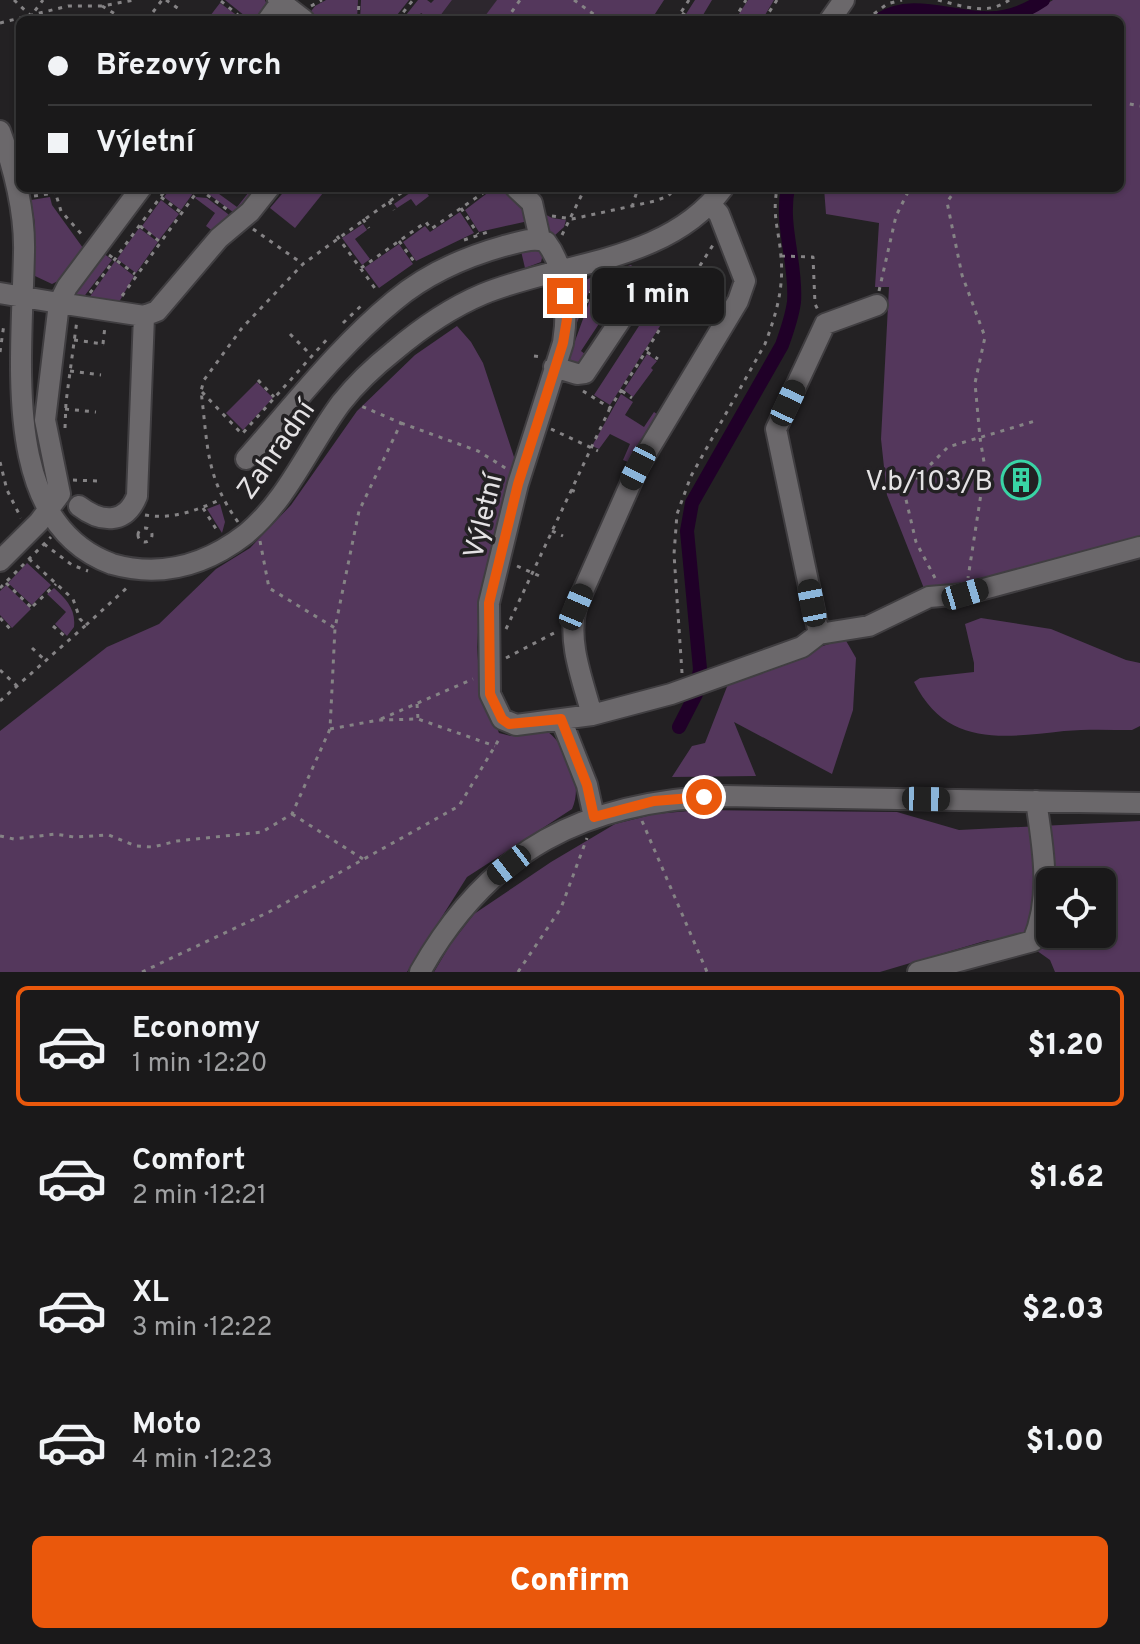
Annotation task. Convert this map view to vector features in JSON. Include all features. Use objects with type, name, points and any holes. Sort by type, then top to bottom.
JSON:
[{"type":"street","points":[[280,1],[299,16]]},
{"type":"street","points":[[0,131],[16,187]]},
{"type":"street","points":[[17,192],[25,251],[10,295],[12,458],[41,529]]},
{"type":"street","points":[[14,556],[41,529],[58,498],[60,487],[45,420],[69,305],[67,287],[138,192]]},
{"type":"street","points":[[10,295],[144,316],[157,311],[219,238],[250,212],[266,192]]},
{"type":"street","points":[[520,192],[532,203]]},
{"type":"street","points":[[592,715],[574,645],[572,627],[576,607],[638,467],[738,301],[744,286],[745,275],[723,229],[717,196]]},
{"type":"street","name":"Zahradní","points":[[41,529],[101,561],[132,570],[154,571],[199,562],[246,533],[266,514],[345,399],[375,367],[416,332],[482,295],[638,249],[688,225],[717,196]]},
{"type":"street","name":"Výletní","points":[[509,724],[502,719],[490,694],[489,603],[520,477],[563,343],[567,319],[559,270],[545,243],[532,203]]},
{"type":"street","points":[[246,459],[349,344],[394,300],[455,264],[497,248],[545,243]]},
{"type":"street","points":[[554,367],[577,374],[585,373],[646,282]]},
{"type":"street","points":[[819,634],[776,429],[825,324],[877,305]]},
{"type":"street","points":[[79,506],[105,519],[137,514],[144,316]]},
{"type":"street","points":[[349,344],[375,367]]},
{"type":"street","points":[[509,724],[592,715],[676,692],[802,647],[819,634],[869,626],[929,597],[955,595],[1140,547]]},
{"type":"street","points":[[561,719],[587,785],[594,823]]},
{"type":"street","points":[[420,972],[438,939],[461,910],[493,877],[525,852],[654,801],[710,796],[1140,803]]},
{"type":"street","points":[[918,972],[1033,941],[1040,925],[1045,861],[1036,801]]},
{"type":"path","points":[[14,0],[31,16]]},
{"type":"path","points":[[31,16],[43,0]]},
{"type":"path","points":[[31,16],[68,6],[102,6],[134,0]]},
{"type":"path","points":[[150,16],[164,0],[182,11]]},
{"type":"path","points":[[400,16],[413,0]]},
{"type":"path","points":[[574,0],[596,16]]},
{"type":"path","points":[[679,16],[689,0]]},
{"type":"path","points":[[870,16],[874,11],[902,0]]},
{"type":"path","points":[[938,0],[987,9],[1009,0]]},
{"type":"path","points":[[221,1],[239,16]]},
{"type":"path","points":[[102,6],[118,16]]},
{"type":"path","points":[[681,13],[686,16]]},
{"type":"path","points":[[55,192],[66,220],[137,276]]},
{"type":"path","points":[[65,437],[65,409],[74,340],[69,305],[115,259],[164,192]]},
{"type":"path","points":[[115,312],[196,192]]},
{"type":"path","points":[[203,192],[303,264]]},
{"type":"path","points":[[335,628],[269,588],[259,538],[246,533],[222,499],[213,479],[201,391],[204,380],[242,328],[303,264],[337,236],[402,192]]},
{"type":"path","points":[[361,268],[426,222],[431,229],[484,192]]},
{"type":"path","points":[[545,243],[563,234],[583,192]]},
{"type":"path","points":[[632,207],[637,192]]},
{"type":"path","points":[[532,203],[552,216],[572,219],[632,207],[672,192]]},
{"type":"path","points":[[676,692],[684,670],[674,554],[677,514],[691,476],[765,344],[781,293],[784,257],[775,226],[777,192]]},
{"type":"path","points":[[877,305],[896,216],[908,192]]},
{"type":"path","points":[[954,192],[947,202],[962,275],[985,337],[975,383],[985,468],[955,595]]},
{"type":"path","points":[[161,197],[182,214]]},
{"type":"path","points":[[389,201],[394,210]]},
{"type":"path","points":[[461,208],[478,234]]},
{"type":"path","points":[[363,219],[369,228]]},
{"type":"path","points":[[139,226],[161,243]]},
{"type":"path","points":[[504,635],[610,408],[723,229]]},
{"type":"path","points":[[337,236],[377,291]]},
{"type":"path","points":[[399,241],[416,264]]},
{"type":"path","points":[[784,257],[813,257],[815,304],[825,324]]},
{"type":"path","points":[[695,273],[705,279]]},
{"type":"path","points":[[670,313],[678,319]]},
{"type":"path","points":[[0,352],[4,323]]},
{"type":"path","points":[[290,334],[311,355]]},
{"type":"path","points":[[74,340],[104,344]]},
{"type":"path","points":[[646,351],[658,359]]},
{"type":"path","points":[[70,371],[101,375]]},
{"type":"path","points":[[258,380],[274,397]]},
{"type":"path","points":[[573,384],[610,408]]},
{"type":"path","points":[[621,391],[632,398]]},
{"type":"path","points":[[345,399],[478,451],[520,477]]},
{"type":"path","points":[[65,409],[96,412]]},
{"type":"path","points":[[955,595],[916,542],[904,491],[948,447],[1035,421]]},
{"type":"path","points":[[0,836],[14,839],[55,834],[74,837],[109,835],[136,846],[153,847],[177,841],[262,832],[292,814],[330,729],[335,628],[359,511],[401,423]]},
{"type":"path","points":[[548,427],[598,451]]},
{"type":"path","points":[[0,462],[7,490],[41,529],[14,556],[6,583],[0,588]]},
{"type":"path","points":[[57,482],[97,481]]},
{"type":"path","points":[[571,490],[579,493]]},
{"type":"path","points":[[137,514],[170,516],[203,508],[222,499]]},
{"type":"path","points":[[203,508],[219,533]]},
{"type":"path","points":[[137,514],[145,528]]},
{"type":"path","points":[[552,531],[563,536]]},
{"type":"path","points":[[14,556],[73,599],[80,619],[86,625]]},
{"type":"path","points":[[510,563],[544,578]]},
{"type":"path","points":[[6,583],[33,608],[56,584]]},
{"type":"path","points":[[0,701],[132,583]]},
{"type":"path","points":[[0,618],[12,631]]},
{"type":"path","points":[[53,626],[69,640]]},
{"type":"path","points":[[32,648],[46,661]]},
{"type":"path","points":[[0,670],[17,686]]},
{"type":"path","points":[[379,720],[488,673]]},
{"type":"path","points":[[417,704],[418,719]]},
{"type":"path","points":[[330,729],[379,720],[418,719],[495,746]]},
{"type":"path","points":[[142,972],[269,912],[459,806],[509,724]]},
{"type":"path","points":[[292,814],[365,860]]},
{"type":"path","points":[[639,814],[707,972]]},
{"type":"path","points":[[579,835],[594,823]]},
{"type":"path","points":[[518,972],[561,908],[594,823]]},
{"type":"shaded area","points":[[225,0],[265,0],[268,8],[259,16],[245,16]]},
{"type":"shaded area","points":[[326,0],[358,0],[357,16],[312,16],[309,14]]},
{"type":"shaded area","points":[[361,0],[409,0],[396,16],[360,16]]},
{"type":"shaded area","points":[[418,0],[431,3],[434,0],[452,0],[440,16],[421,13],[419,16],[405,16]]},
{"type":"shaded area","points":[[452,0],[664,0],[654,16],[440,16]]},
{"type":"shaded area","points":[[497,0],[664,0],[654,16],[485,16]]},
{"type":"shaded area","points":[[695,0],[712,0],[702,16],[686,14]]},
{"type":"shaded area","points":[[748,0],[774,0],[764,16],[738,16]]},
{"type":"shaded area","points":[[1053,0],[1140,0],[1140,546],[925,591],[887,495],[881,439],[889,287],[875,287],[879,223],[826,214],[824,192],[1124,192],[1124,16],[1027,16]]},
{"type":"shaded area","points":[[220,3],[238,16],[210,16]]},
{"type":"shaded area","points":[[168,192],[194,192],[181,210],[164,197]]},
{"type":"shaded area","points":[[205,192],[216,192],[237,207],[249,192],[257,197],[237,215]]},
{"type":"shaded area","points":[[284,192],[324,192],[295,228],[270,208]]},
{"type":"shaded area","points":[[411,192],[426,192],[429,196],[416,206],[411,199],[397,208],[394,204]]},
{"type":"shaded area","points":[[489,192],[513,192],[533,220],[479,232],[465,210]]},
{"type":"shaded area","points":[[50,197],[84,254],[64,278],[52,284],[35,276],[35,224],[31,200]]},
{"type":"shaded area","points":[[196,197],[207,198],[228,214],[218,235],[206,226],[215,213]]},
{"type":"shaded area","points":[[161,200],[179,214],[159,240],[142,226]]},
{"type":"shaded area","points":[[460,212],[474,233],[416,261],[403,242],[425,226],[430,232]]},
{"type":"shaded area","points":[[541,212],[566,220],[564,227],[554,236],[547,234]]},
{"type":"shaded area","points":[[363,224],[367,230],[355,239],[370,259],[362,265],[342,238]]},
{"type":"shaded area","points":[[139,228],[158,242],[136,273],[117,259]]},
{"type":"shaded area","points":[[399,244],[413,264],[379,288],[364,268]]},
{"type":"shaded area","points":[[538,248],[543,254],[541,262],[525,268],[521,251]]},
{"type":"shaded area","points":[[102,252],[112,260],[79,303],[75,297],[77,283]]},
{"type":"shaded area","points":[[115,261],[134,276],[115,309],[84,305]]},
{"type":"shaded area","points":[[631,265],[635,269],[581,351],[590,358],[582,366],[567,363],[599,275]]},
{"type":"shaded area","points":[[595,276],[571,338],[573,285]]},
{"type":"shaded area","points":[[665,286],[679,296],[610,405],[594,395]]},
{"type":"shaded area","points":[[457,326],[483,363],[515,460],[480,602],[477,647],[480,687],[499,733],[511,736],[544,729],[560,744],[574,776],[576,788],[572,809],[467,877],[407,972],[0,972],[0,731],[107,647],[159,624],[216,569],[250,548],[291,505],[357,411],[415,355]]},
{"type":"shaded area","points":[[647,354],[657,361],[633,397],[624,390]]},
{"type":"shaded area","points":[[257,382],[273,398],[243,430],[226,413]]},
{"type":"shaded area","points":[[621,394],[633,402],[625,415],[644,427],[654,412],[661,417],[633,464],[623,460],[630,444],[610,434],[599,449],[592,446]]},
{"type":"shaded area","points":[[220,504],[225,522],[222,533],[207,509]]},
{"type":"shaded area","points":[[27,563],[51,585],[32,605],[8,583]]},
{"type":"shaded area","points":[[6,585],[31,609],[12,628],[0,615],[0,591]]},
{"type":"shaded area","points":[[54,588],[72,610],[74,627],[67,636],[55,624],[66,612],[47,594]]},
{"type":"shaded area","points":[[981,618],[1051,629],[1140,663],[1140,726],[1132,730],[998,736],[959,728],[942,718],[927,703],[914,682],[920,678],[974,672],[965,624]]},
{"type":"shaded area","points":[[845,639],[856,658],[853,710],[832,774],[734,722],[756,776],[672,777],[692,746],[705,743],[730,679]]},
{"type":"shaded area","points":[[700,810],[897,812],[959,830],[1140,821],[1140,972],[1055,972],[1050,960],[1026,943],[988,940],[880,972],[434,972],[474,914],[551,862],[615,824],[655,814]]},
{"type":"waterway","points":[[1007,16],[1043,0]]},
{"type":"waterway","points":[[887,16],[916,10],[963,16]]},
{"type":"waterway","points":[[679,727],[696,694],[700,669],[687,531],[692,503],[782,345],[789,324],[794,288],[786,216],[787,192]]},
{"type":"place","name":"V.b/103/B","points":[[1021,480]]},
{"type":"route","points":[[565,296],[567,319],[563,343],[518,484],[489,603],[490,694],[502,719],[509,724],[561,719],[587,785],[594,817],[654,801],[704,797]]}]
